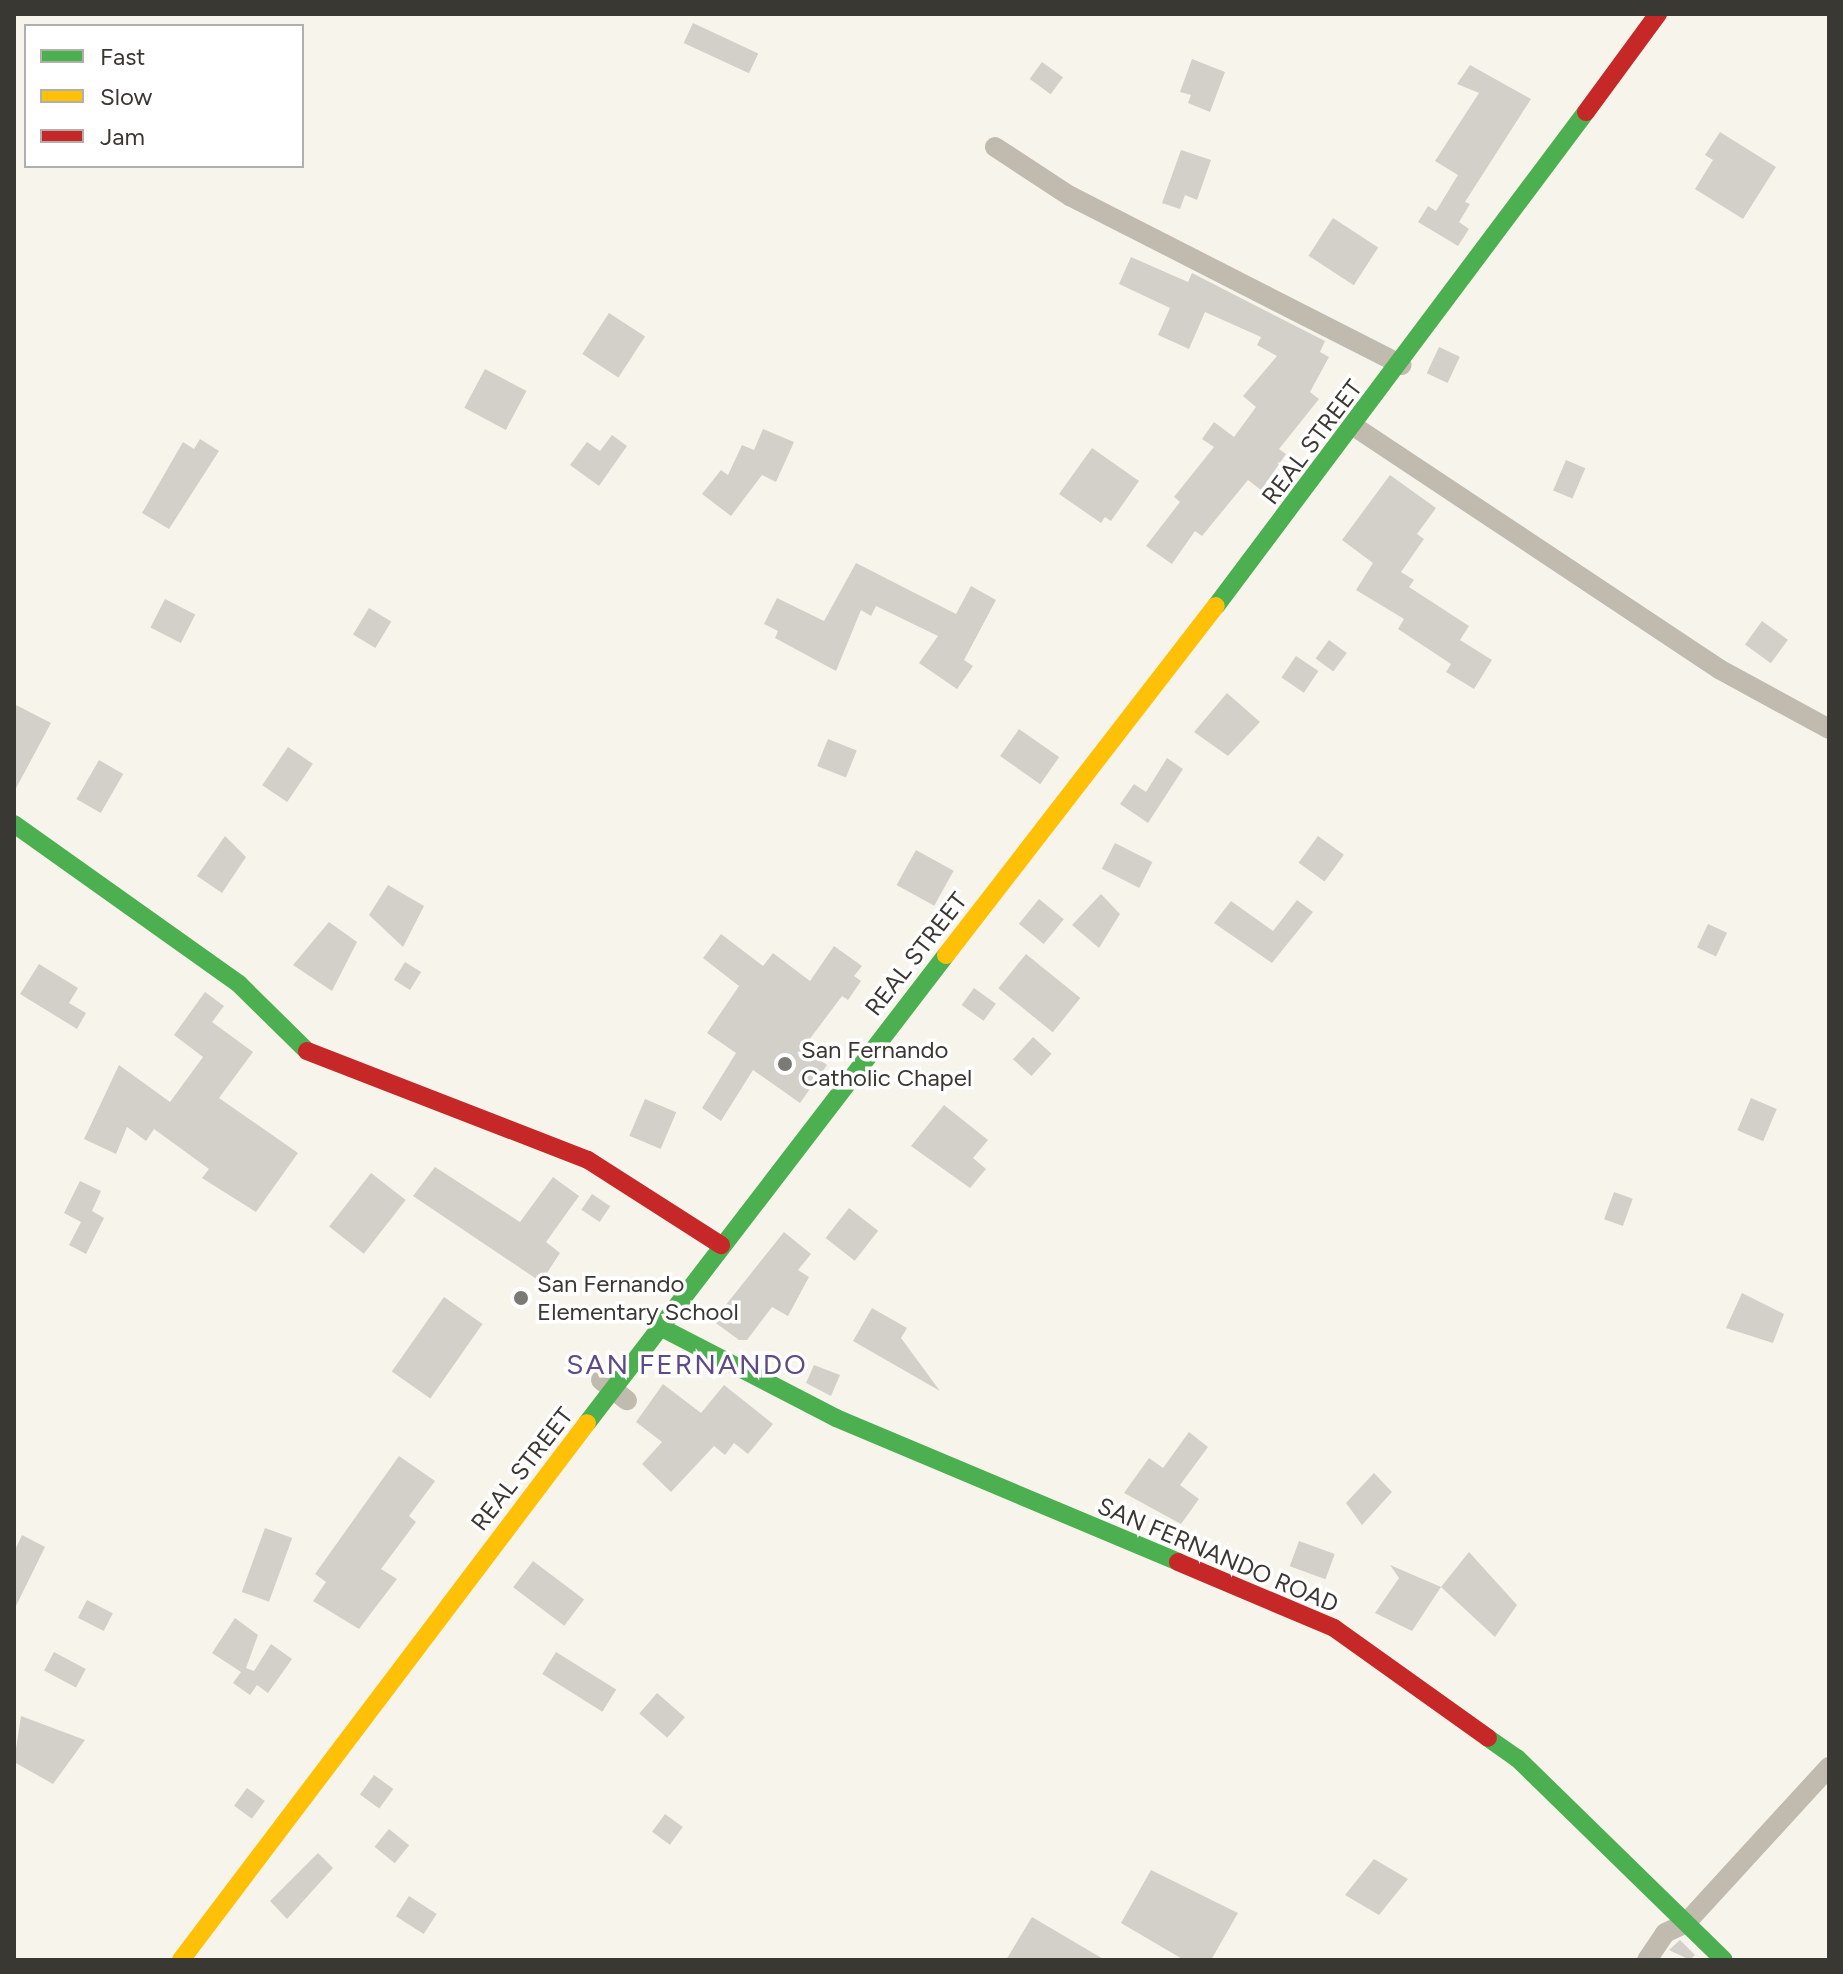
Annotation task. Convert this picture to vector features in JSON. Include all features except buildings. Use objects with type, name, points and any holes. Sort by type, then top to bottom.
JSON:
[{"type":"main road","name":"REAL STREET","points":[[181,1960],[662,1328],[721,1245],[1355,427],[1658,14]]},
{"type":"main road","points":[[14,824],[239,984],[308,1052],[588,1160],[721,1245]]},
{"type":"main road","name":"SAN FERNANDO ROAD","points":[[662,1328],[836,1418],[1334,1628],[1517,1758],[1724,1960]]},
{"type":"street","points":[[995,147],[1070,196],[1401,365]]},
{"type":"street","points":[[1355,427],[1719,669],[1829,729]]},
{"type":"street","points":[[1647,1960],[1665,1933],[1686,1923],[1829,1767]]},
{"type":"traffic: fast","points":[[1216,606],[1586,112]]},
{"type":"traffic: fast","points":[[14,824],[239,984],[307,1051]]},
{"type":"traffic: fast","points":[[587,1423],[946,955]]},
{"type":"traffic: fast","points":[[662,1328],[836,1418],[1178,1562]]},
{"type":"traffic: fast","points":[[1488,1738],[1517,1758],[1724,1960]]},
{"type":"traffic: slow","points":[[946,955],[1216,606]]},
{"type":"traffic: slow","points":[[181,1960],[587,1423]]},
{"type":"traffic: jam","points":[[1586,112],[1658,14]]},
{"type":"traffic: jam","points":[[307,1051],[588,1160],[721,1245]]},
{"type":"traffic: jam","points":[[1178,1562],[1334,1628],[1488,1738]]},
{"type":"place","name":"San Fernando Catholic Chapel","points":[[785,1064]]},
{"type":"place","name":"San Fernando Elementary School","points":[[521,1298]]},
{"type":"district","name":"SAN FERNANDO","points":[[687,1364]]}]
